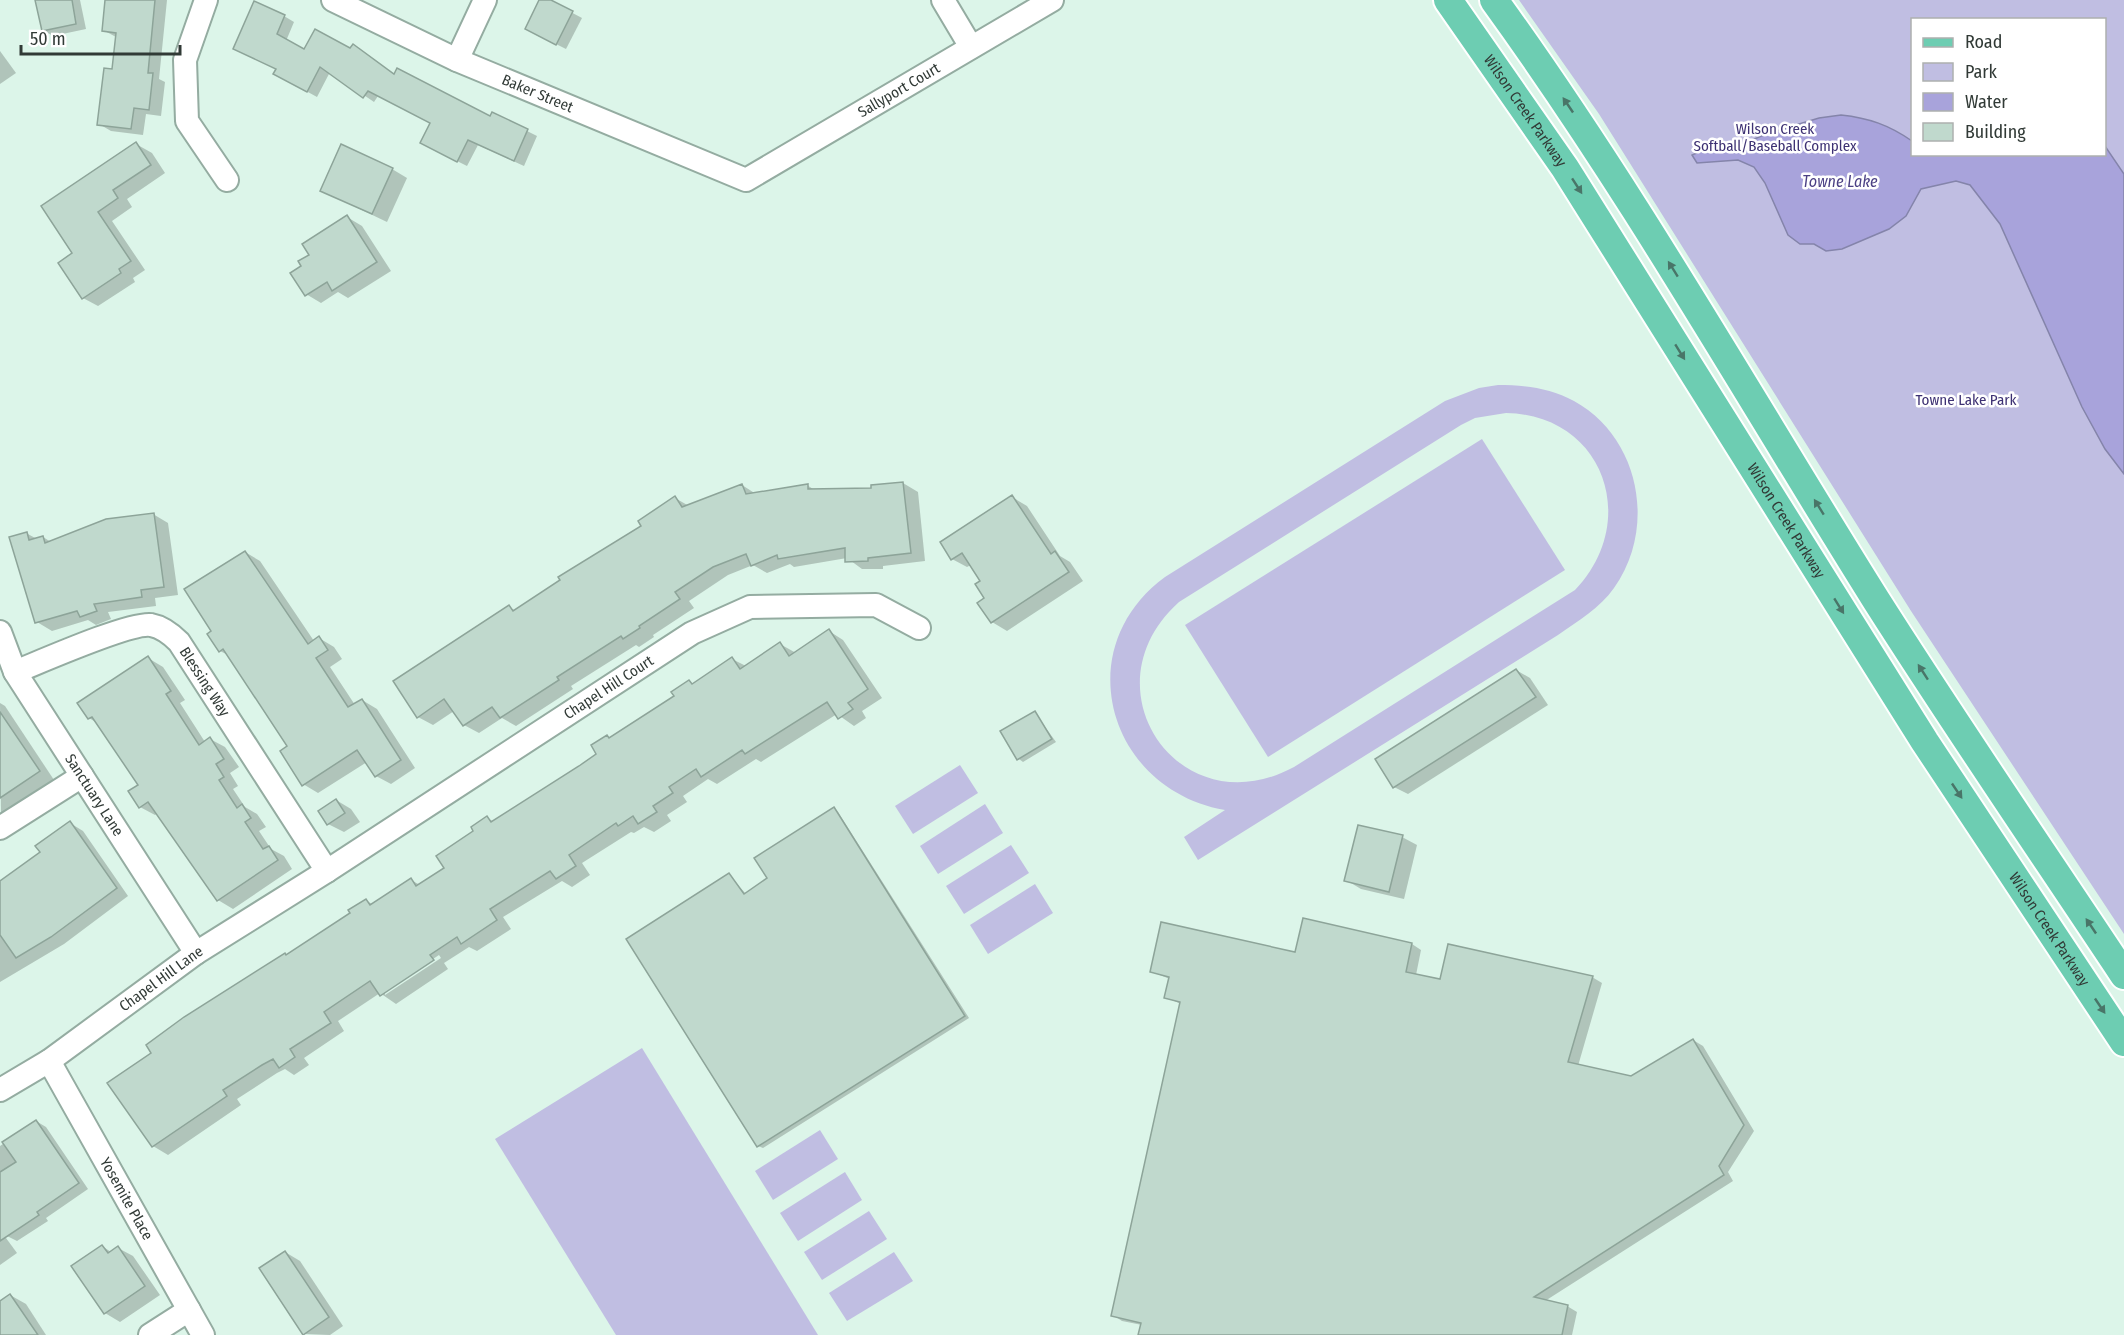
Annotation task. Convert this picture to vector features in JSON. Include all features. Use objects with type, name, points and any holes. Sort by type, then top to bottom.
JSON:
[{"type":"main road","name":"Wilson Creek Parkway","points":[[1448,0],[1584,196],[1925,742],[2124,1042]]},
{"type":"main road","points":[[1494,0],[1548,75],[1623,188],[1876,599],[2124,975]]},
{"type":"street","points":[[206,0],[185,60],[187,121],[228,180]]},
{"type":"street","name":"Baker Street","points":[[333,0],[457,60],[746,180]]},
{"type":"street","points":[[457,60],[485,0]]},
{"type":"street","points":[[943,0],[971,47]]},
{"type":"street","name":"Sallyport Court","points":[[746,180],[1052,0]]},
{"type":"street","name":"Chapel Hill Court","points":[[327,871],[692,633],[750,607],[876,605],[919,628]]},
{"type":"street","name":"Blessing Way","points":[[15,672],[131,627],[152,625],[169,633],[179,642],[327,871]]},
{"type":"street","name":"Sanctuary Lane","points":[[0,632],[15,672],[196,953]]},
{"type":"street","points":[[0,828],[82,776]]},
{"type":"street","name":"Chapel Hill Lane","points":[[0,1090],[49,1061],[196,953],[327,871]]},
{"type":"street","name":"Yosemite Place","points":[[49,1061],[204,1335]]},
{"type":"street","points":[[150,1335],[189,1310]]},
{"type":"green space","name":"Towne Lake Park","points":[[1519,0],[2124,0],[2124,934],[1911,611],[1599,114]]},
{"type":"green space","points":[[1498,385],[1517,386],[1556,393],[1574,401],[1596,417],[1614,437],[1627,460],[1635,485],[1638,512],[1635,539],[1627,564],[1614,588],[1595,608],[1558,635],[1198,860],[1184,837],[1225,810],[1185,797],[1153,775],[1129,746],[1115,713],[1110,677],[1117,641],[1135,607],[1165,577],[1445,401],[1479,388]],"holes":[[[1506,413],[1540,418],[1567,432],[1588,452],[1602,476],[1608,504],[1606,534],[1595,563],[1575,590],[1294,767],[1252,781],[1214,779],[1182,765],[1158,740],[1143,708],[1140,673],[1152,636],[1179,602],[1461,425],[1475,418]]]},
{"type":"green space","points":[[1482,439],[1565,570],[1268,757],[1185,625]]},
{"type":"green space","points":[[960,765],[978,793],[913,834],[895,806]]},
{"type":"green space","points":[[985,804],[1003,833],[938,874],[920,846]]},
{"type":"green space","points":[[1011,845],[1029,873],[964,914],[946,886]]},
{"type":"green space","points":[[1035,884],[1053,913],[988,954],[970,925]]},
{"type":"green space","points":[[642,1048],[818,1335],[616,1335],[495,1139]]},
{"type":"green space","points":[[820,1130],[838,1159],[773,1200],[755,1171]]},
{"type":"green space","points":[[845,1172],[862,1200],[798,1241],[780,1213]]},
{"type":"green space","points":[[869,1211],[887,1239],[822,1280],[804,1252]]},
{"type":"green space","points":[[894,1252],[913,1281],[847,1321],[829,1293]]},
{"type":"water","name":"Towne Lake","points":[[1841,115],[1870,120],[1887,127],[1911,140],[1911,156],[2106,156],[2106,147],[2124,174],[2124,474],[2105,449],[2082,407],[2000,224],[1970,185],[1956,181],[1921,189],[1906,216],[1889,229],[1842,249],[1826,251],[1814,244],[1800,244],[1788,235],[1765,183],[1754,167],[1738,160],[1697,163],[1692,155],[1706,149],[1736,147],[1766,134],[1819,118]]},
{"type":"building","points":[[35,0],[72,0],[76,24],[42,31]]},
{"type":"building","points":[[105,0],[155,0],[148,73],[153,73],[149,110],[134,108],[131,129],[97,125],[104,68],[112,69],[116,33],[102,31]]},
{"type":"building","points":[[539,0],[551,0],[573,11],[556,45],[525,29]]},
{"type":"building","points":[[254,1],[285,15],[277,34],[304,49],[315,29],[350,48],[353,44],[394,74],[397,68],[490,116],[492,112],[528,129],[514,161],[468,140],[457,162],[420,143],[430,123],[368,91],[363,98],[320,67],[307,92],[273,74],[276,69],[233,49]]},
{"type":"building","points":[[136,142],[151,165],[113,190],[118,198],[98,212],[131,261],[119,269],[121,273],[82,299],[58,263],[72,253],[41,206]]},
{"type":"building","points":[[341,144],[393,168],[372,214],[320,191]]},
{"type":"building","points":[[347,215],[377,262],[332,291],[327,282],[305,296],[290,273],[301,266],[298,261],[309,255],[302,244]]},
{"type":"building","points":[[903,482],[911,553],[868,558],[868,561],[845,562],[845,548],[778,559],[777,555],[751,566],[746,554],[713,567],[675,592],[680,599],[639,626],[640,628],[623,639],[621,636],[557,677],[559,680],[500,718],[492,707],[463,726],[444,699],[417,718],[393,681],[509,605],[513,611],[560,580],[558,577],[641,526],[638,521],[675,496],[682,507],[742,484],[746,494],[808,484],[808,489],[871,488],[871,485]]},
{"type":"building","points":[[1012,495],[1051,554],[1055,551],[1069,572],[991,623],[977,603],[984,598],[975,584],[980,581],[962,553],[951,560],[940,542]]},
{"type":"building","points":[[154,513],[164,587],[141,590],[142,597],[94,604],[97,611],[80,617],[77,611],[35,623],[9,537],[27,532],[29,540],[43,536],[45,543],[106,519]]},
{"type":"building","points":[[245,551],[308,644],[319,636],[328,650],[316,658],[348,707],[362,699],[401,760],[375,777],[357,750],[302,786],[280,751],[287,746],[223,649],[219,652],[207,634],[211,631],[184,589]]},
{"type":"building","points":[[829,629],[868,689],[848,703],[853,709],[838,719],[827,702],[745,754],[742,750],[701,777],[696,769],[669,787],[673,793],[653,806],[657,812],[638,824],[633,816],[618,826],[616,823],[569,855],[576,866],[556,879],[550,871],[490,909],[497,920],[461,944],[457,937],[430,955],[434,960],[380,996],[370,981],[324,1012],[331,1023],[290,1049],[295,1057],[279,1068],[273,1059],[262,1065],[223,1090],[227,1096],[152,1147],[107,1083],[151,1053],[146,1045],[184,1017],[285,953],[286,955],[350,913],[348,910],[366,899],[370,905],[411,878],[416,886],[444,868],[436,856],[473,831],[471,827],[487,816],[491,822],[579,766],[596,754],[591,745],[607,735],[609,738],[674,696],[671,692],[689,680],[692,684],[732,657],[740,669],[780,642],[789,656]]},
{"type":"building","points":[[148,656],[171,691],[166,694],[199,745],[210,737],[224,759],[216,764],[224,777],[219,780],[237,808],[242,804],[251,818],[245,822],[263,849],[269,846],[278,860],[217,901],[148,802],[139,808],[128,791],[138,785],[92,717],[88,719],[77,703]]},
{"type":"building","points":[[1516,669],[1536,697],[1393,788],[1375,759]]},
{"type":"building","points":[[1035,711],[1052,739],[1017,760],[1000,731]]},
{"type":"building","points":[[0,712],[40,771],[0,798]]},
{"type":"building","points":[[336,799],[345,813],[327,825],[318,811]]},
{"type":"building","points":[[834,807],[965,1016],[757,1147],[626,939],[729,873],[744,894],[767,878],[754,858]]},
{"type":"building","points":[[70,821],[117,888],[51,937],[16,958],[0,935],[0,881],[40,852],[35,846]]},
{"type":"building","points":[[1358,825],[1403,835],[1389,892],[1344,881]]},
{"type":"building","points":[[1303,918],[1412,943],[1406,972],[1440,979],[1448,944],[1593,976],[1568,1062],[1631,1076],[1693,1039],[1744,1125],[1719,1166],[1724,1175],[1534,1297],[1568,1305],[1562,1335],[1138,1335],[1141,1323],[1111,1316],[1180,1002],[1164,998],[1169,977],[1150,972],[1161,922],[1295,952]]},
{"type":"building","points":[[36,1120],[79,1183],[37,1212],[39,1215],[0,1241],[0,1172],[16,1162],[2,1142]]},
{"type":"building","points":[[102,1245],[108,1253],[118,1246],[145,1286],[104,1314],[71,1266]]},
{"type":"building","points":[[285,1251],[329,1317],[303,1335],[259,1268]]},
{"type":"building","points":[[10,1294],[38,1335],[0,1335],[0,1301]]},
{"type":"park label","name":"Wilson Creek Softball/Baseball Complex","points":[[1775,138]]}]
